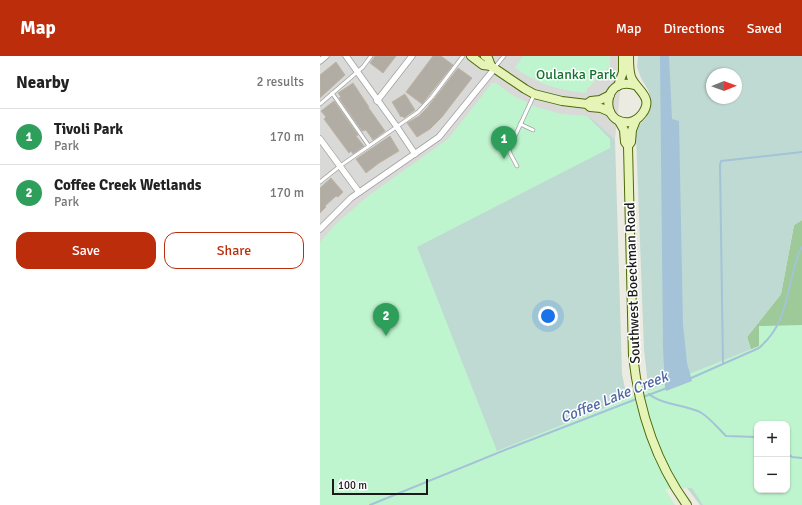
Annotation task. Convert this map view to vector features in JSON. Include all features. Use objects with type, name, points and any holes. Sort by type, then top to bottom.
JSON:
[{"type":"main road","points":[[471,56],[483,65],[493,67],[534,94],[562,101],[587,104],[590,107],[601,108],[610,112],[619,120],[627,122],[636,120]]},
{"type":"main road","points":[[485,56],[488,58],[493,67]]},
{"type":"main road","points":[[587,104],[591,101],[600,100],[610,95],[618,86],[623,72],[623,56]]},
{"type":"main road","name":"Southwest Boeckman Road","points":[[628,146],[631,142],[632,130],[636,120],[642,114],[646,104],[643,93],[634,85],[630,72],[629,56]]},
{"type":"main road","points":[[618,86],[627,84],[634,85]]},
{"type":"main road","points":[[610,95],[608,102],[610,112]]},
{"type":"main road","name":"Southwest Boeckman Road","points":[[619,120],[624,130],[625,142],[628,146],[633,339],[635,374],[640,403],[652,439],[666,470],[687,505]]},
{"type":"street","points":[[320,61],[326,56]]},
{"type":"street","points":[[346,56],[415,154]]},
{"type":"street","points":[[377,101],[411,56]]},
{"type":"street","points":[[320,229],[346,202],[439,137],[493,67]]},
{"type":"street","points":[[321,141],[359,192]]},
{"type":"lane","points":[[320,104],[363,67],[371,56]]},
{"type":"lane","points":[[320,182],[340,166],[418,112],[432,97],[463,56]]},
{"type":"lane","points":[[493,67],[504,56]]},
{"type":"lane","points":[[332,93],[369,146]]},
{"type":"lane","points":[[517,166],[509,149],[534,94]]},
{"type":"lane","points":[[520,124],[533,130]]},
{"type":"shaded area","points":[[320,56],[624,56],[615,139],[590,117],[320,262]]},
{"type":"shaded area","points":[[638,56],[802,56],[802,220],[794,225],[781,294],[747,337],[772,417],[763,421],[754,421],[754,493],[790,493],[802,505],[700,505],[678,476],[649,394],[644,350],[636,136],[638,126],[646,118],[650,109],[651,99],[637,67]]},
{"type":"shaded area","points":[[660,56],[669,56],[672,119],[679,121],[683,325],[687,363],[692,381],[666,391],[663,347]]},
{"type":"shaded area","points":[[590,117],[615,139],[622,374],[636,442],[320,505],[320,262]]},
{"type":"green space","name":"Oulanka Park","points":[[523,56],[610,56],[610,66],[587,89],[586,93],[576,92],[540,82],[515,68]]},
{"type":"green space","points":[[492,83],[496,83],[512,95],[536,107],[561,114],[587,116],[610,139],[610,148],[417,247],[497,451],[759,346],[759,326],[802,325],[802,505],[703,505],[692,488],[665,489],[675,505],[320,505],[320,242],[337,223],[368,196],[448,139]]},
{"type":"green space","points":[[802,220],[802,444],[790,428],[790,421],[780,421],[772,418],[747,337],[781,294],[794,225]]},
{"type":"building","points":[[375,56],[396,56],[383,73],[370,63]]},
{"type":"building","points":[[433,56],[441,56],[453,65],[422,104],[406,92]]},
{"type":"building","points":[[336,62],[345,75],[320,98],[320,75]]},
{"type":"building","points":[[458,68],[472,78],[442,117],[430,129],[417,137],[407,123],[419,116],[427,108]]},
{"type":"building","points":[[353,83],[385,131],[373,140],[366,130],[362,131],[339,98],[341,97],[338,93]]},
{"type":"building","points":[[405,94],[415,110],[404,118],[402,116],[401,117],[392,102]]},
{"type":"building","points":[[334,101],[364,146],[353,154],[351,151],[349,153],[324,119],[326,117],[321,111]]},
{"type":"building","points":[[390,136],[399,151],[366,173],[356,159]]},
{"type":"building","points":[[331,178],[343,192],[325,206],[326,207],[320,213],[320,188]]},
{"type":"waterway","points":[[723,364],[721,161],[802,152]]},
{"type":"waterway","name":"Coffee Lake Creek","points":[[689,379],[759,348],[767,340],[779,323],[796,260],[802,247]]},
{"type":"waterway","name":"Coffee Lake Creek","points":[[643,397],[667,388]]},
{"type":"waterway","points":[[649,394],[660,400],[700,412],[726,436],[754,437]]},
{"type":"waterway","name":"Coffee Lake Creek","points":[[370,505],[510,448],[639,398]]},
{"type":"waterway","points":[[790,455],[802,458]]},
{"type":"place","name":"Tivoli Park","points":[[504,159]]},
{"type":"place","name":"Coffee Creek Wetlands","points":[[386,336]]}]
